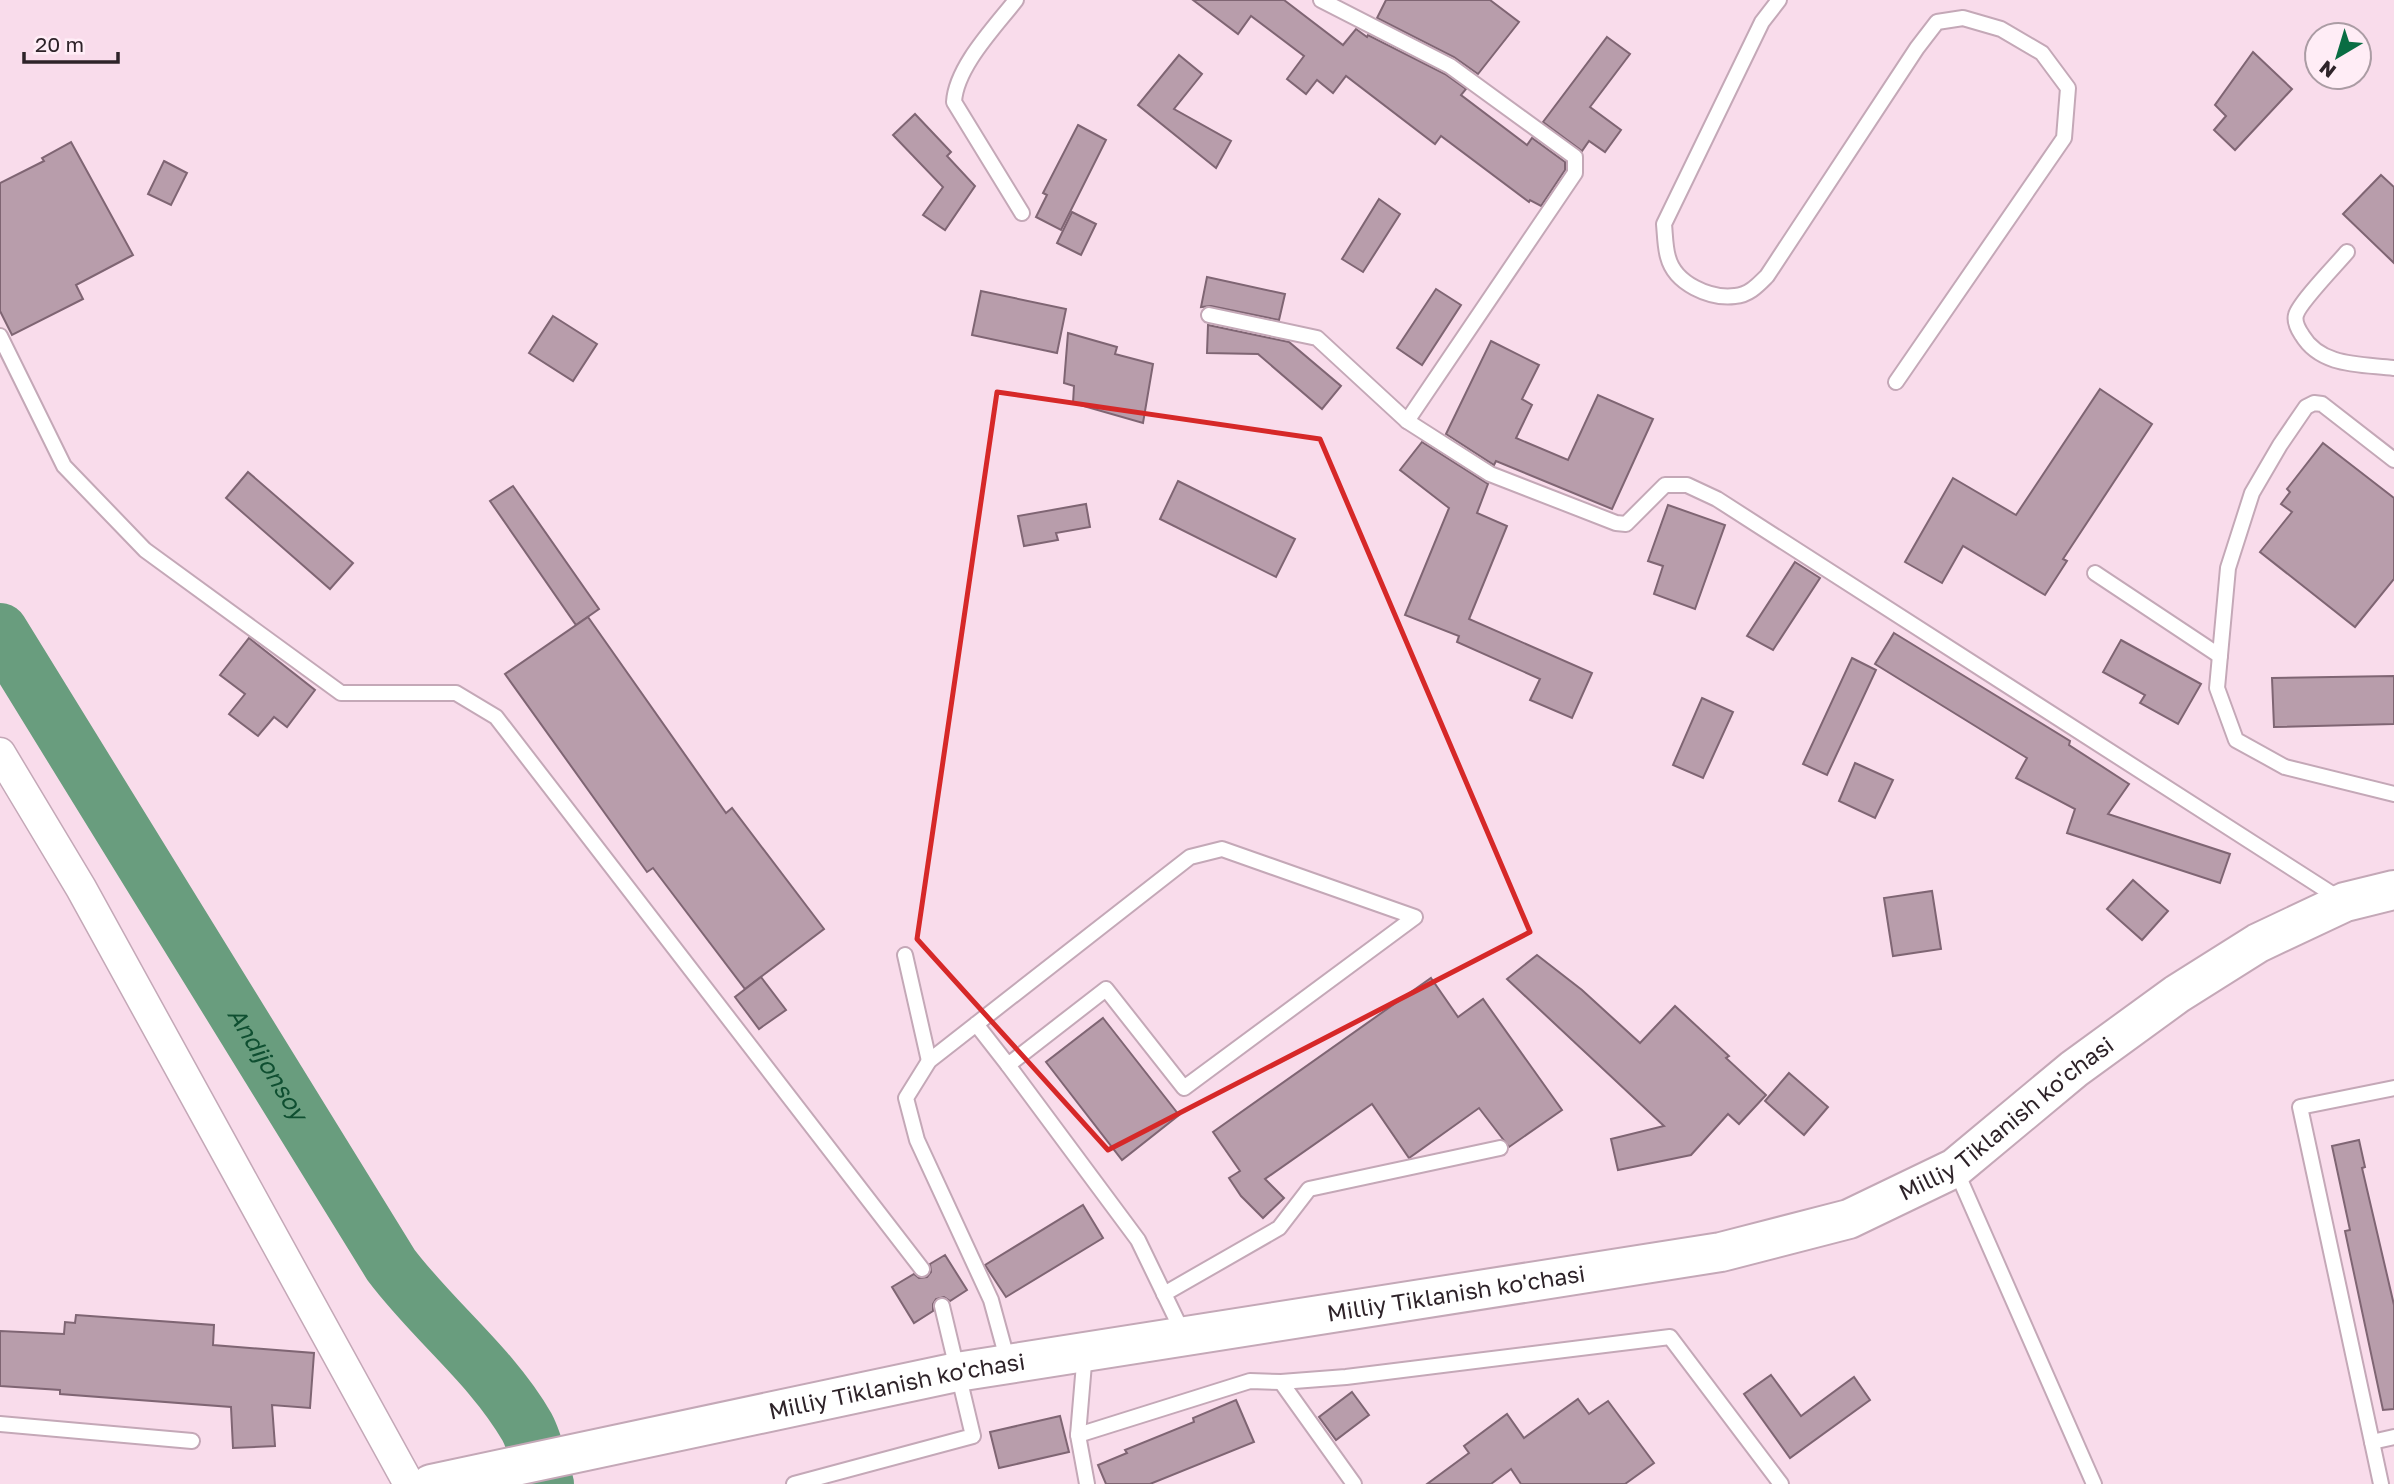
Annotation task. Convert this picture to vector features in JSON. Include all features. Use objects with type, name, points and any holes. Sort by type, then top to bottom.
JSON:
[{"type":"main road","name":"Milliy Tiklanish ko'chasi","points":[[442,1481],[957,1372],[1721,1252],[1849,1219],[1955,1168],[2074,1069],[2177,994],[2258,943],[2344,902],[2394,890]]},
{"type":"street","points":[[0,753],[81,888],[409,1484]]},
{"type":"lane","points":[[1016,0],[969,62],[955,91],[954,102],[1021,213]]},
{"type":"lane","points":[[1321,0],[1450,66],[1575,157],[1575,173],[1407,421]]},
{"type":"lane","points":[[1779,0],[1762,22],[1664,224],[1668,258],[1678,274],[1694,288],[1715,296],[1737,296],[1756,288],[1767,276],[1909,60],[1937,22],[1963,18],[2001,29],[2042,53],[2068,88],[2064,138],[1896,382]]},
{"type":"lane","points":[[2347,252],[2297,311],[2296,324],[2310,348],[2320,355],[2341,362],[2394,368]]},
{"type":"lane","points":[[1209,315],[1317,338],[1407,421],[1490,474],[1616,523],[1626,524],[1665,485],[1687,485],[1717,499],[2344,902]]},
{"type":"lane","points":[[0,336],[64,466],[145,550],[341,693],[456,693],[496,718],[922,1269]]},
{"type":"lane","points":[[2394,460],[2322,404],[2314,403],[2306,407],[2252,493],[2228,568],[2217,688],[2236,740],[2285,766],[2394,794]]},
{"type":"lane","points":[[2095,573],[2220,656]]},
{"type":"lane","points":[[1008,1065],[1106,989],[1184,1087],[1415,917],[1222,849],[1190,857],[929,1061],[906,1098],[914,1129],[991,1300],[1009,1364]]},
{"type":"lane","points":[[905,955],[929,1061]]},
{"type":"lane","points":[[976,1024],[1138,1240],[1184,1335]]},
{"type":"lane","points":[[2381,1484],[2300,1107],[2394,1088]]},
{"type":"lane","points":[[1164,1294],[1279,1228],[1309,1189],[1500,1148]]},
{"type":"lane","points":[[1955,1168],[2094,1484]]},
{"type":"lane","points":[[794,1484],[973,1436],[942,1306]]},
{"type":"lane","points":[[1078,1435],[1250,1381],[1280,1382],[1346,1377],[1670,1336],[1782,1484]]},
{"type":"lane","points":[[1085,1351],[1078,1435],[1087,1484]]},
{"type":"lane","points":[[1280,1382],[1354,1484]]},
{"type":"lane","points":[[0,1424],[192,1441]]},
{"type":"lane","points":[[2372,1442],[2394,1437]]},
{"type":"highlighted area","points":[[997,392],[1320,439],[1530,932],[1108,1150],[917,939]]},
{"type":"building","points":[[1193,0],[1284,0],[1343,45],[1356,29],[1367,37],[1368,35],[1445,74],[1466,89],[1461,95],[1527,145],[1532,138],[1565,162],[1565,170],[1541,206],[1530,200],[1529,202],[1441,136],[1435,144],[1346,76],[1333,93],[1317,80],[1306,94],[1287,79],[1304,56],[1251,16],[1238,34]]},
{"type":"building","points":[[1386,0],[1490,0],[1519,22],[1478,74],[1454,57],[1377,18]]},
{"type":"building","points":[[1607,37],[1630,54],[1590,107],[1621,130],[1605,152],[1589,141],[1582,151],[1543,122]]},
{"type":"building","points":[[2253,52],[2292,89],[2235,150],[2214,130],[2226,116],[2215,105]]},
{"type":"building","points":[[1179,55],[1202,74],[1174,109],[1231,141],[1216,168],[1138,105]]},
{"type":"building","points":[[915,114],[951,152],[947,156],[975,186],[945,230],[923,215],[943,187],[893,135]]},
{"type":"building","points":[[1078,125],[1106,140],[1061,230],[1036,217],[1047,195],[1043,193]]},
{"type":"building","points":[[71,142],[133,255],[76,285],[83,299],[12,335],[0,311],[0,183],[44,161],[42,158]]},
{"type":"building","points":[[164,161],[187,173],[171,205],[148,194]]},
{"type":"building","points":[[2381,175],[2394,187],[2394,263],[2343,214]]},
{"type":"building","points":[[1379,199],[1400,214],[1363,272],[1342,259]]},
{"type":"building","points":[[1072,212],[1096,224],[1081,255],[1057,243]]},
{"type":"building","points":[[1207,277],[1285,294],[1279,320],[1211,306],[1201,307]]},
{"type":"building","points":[[1436,289],[1461,305],[1422,365],[1397,348]]},
{"type":"building","points":[[981,291],[1066,309],[1057,353],[972,335]]},
{"type":"building","points":[[553,316],[597,344],[573,381],[529,353]]},
{"type":"building","points":[[1208,325],[1289,342],[1341,386],[1322,409],[1258,354],[1207,353]]},
{"type":"building","points":[[1068,333],[1117,347],[1115,354],[1153,364],[1143,423],[1073,403],[1074,386],[1064,383]]},
{"type":"building","points":[[1491,341],[1539,365],[1522,399],[1532,405],[1516,438],[1568,460],[1598,395],[1653,419],[1612,509],[1496,461],[1494,465],[1446,434]]},
{"type":"building","points":[[2100,389],[2152,424],[2063,559],[2067,561],[2045,595],[1963,546],[1942,583],[1905,562],[1953,478],[2016,515]]},
{"type":"building","points":[[1422,442],[1488,484],[1477,513],[1507,526],[1469,619],[1592,673],[1572,718],[1530,700],[1540,679],[1457,642],[1459,636],[1405,615],[1449,508],[1400,470]]},
{"type":"building","points":[[2323,443],[2394,498],[2394,579],[2355,627],[2260,552],[2292,512],[2281,504],[2290,492],[2287,489]]},
{"type":"building","points":[[248,472],[353,563],[330,589],[226,498]]},
{"type":"building","points":[[1178,481],[1295,539],[1276,577],[1160,519]]},
{"type":"building","points":[[513,486],[599,609],[576,625],[490,501]]},
{"type":"building","points":[[1086,504],[1090,527],[1056,533],[1058,540],[1024,546],[1018,516]]},
{"type":"building","points":[[1668,505],[1725,525],[1695,609],[1654,594],[1663,566],[1648,561]]},
{"type":"building","points":[[1795,562],[1820,578],[1773,650],[1747,636]]},
{"type":"building","points":[[588,617],[726,813],[732,808],[824,929],[745,989],[653,868],[647,872],[505,674]]},
{"type":"building","points":[[1894,633],[2070,741],[2069,745],[2129,784],[2108,814],[2230,854],[2220,883],[2067,833],[2075,809],[2016,778],[2027,758],[1875,664]]},
{"type":"building","points":[[249,638],[315,690],[287,727],[274,717],[258,736],[229,714],[245,694],[220,675]]},
{"type":"building","points":[[2121,640],[2201,684],[2178,724],[2140,703],[2145,695],[2103,672]]},
{"type":"building","points":[[1852,658],[1876,670],[1827,775],[1803,764]]},
{"type":"building","points":[[2394,676],[2394,724],[2274,727],[2272,678]]},
{"type":"building","points":[[1702,698],[1733,712],[1703,778],[1673,765]]},
{"type":"building","points":[[1855,763],[1893,780],[1875,818],[1839,801]]},
{"type":"building","points":[[2133,880],[2168,911],[2142,940],[2107,909]]},
{"type":"building","points":[[1932,891],[1941,949],[1893,956],[1884,898]]},
{"type":"building","points":[[1537,955],[1582,990],[1640,1043],[1675,1006],[1766,1095],[1739,1124],[1728,1114],[1691,1155],[1618,1170],[1611,1139],[1664,1126],[1507,979]]},
{"type":"building","points":[[761,977],[786,1010],[759,1029],[735,997]]},
{"type":"building","points":[[1431,978],[1458,1017],[1483,999],[1562,1110],[1509,1147],[1479,1108],[1409,1158],[1372,1104],[1265,1179],[1284,1198],[1263,1218],[1241,1196],[1229,1178],[1240,1171],[1213,1132]]},
{"type":"building","points":[[1103,1018],[1179,1115],[1122,1160],[1046,1062]]},
{"type":"building","points":[[1789,1073],[1828,1107],[1804,1135],[1765,1101]]},
{"type":"building","points":[[2359,1140],[2365,1167],[2362,1168],[2394,1305],[2394,1409],[2383,1410],[2345,1231],[2350,1230],[2332,1146]]},
{"type":"building","points":[[1083,1205],[1103,1238],[1006,1297],[985,1265]]},
{"type":"building","points":[[945,1255],[967,1290],[950,1301],[944,1297],[936,1299],[933,1311],[914,1323],[892,1287],[914,1274],[919,1278],[927,1277],[931,1272],[930,1264]]},
{"type":"building","points":[[76,1315],[214,1325],[213,1345],[314,1353],[310,1408],[272,1405],[275,1446],[233,1448],[231,1407],[60,1394],[60,1390],[0,1386],[0,1331],[64,1334],[65,1322],[75,1323]]},
{"type":"building","points":[[1771,1375],[1801,1416],[1854,1377],[1870,1400],[1790,1458],[1744,1394]]},
{"type":"building","points":[[1352,1392],[1369,1415],[1336,1440],[1319,1417]]},
{"type":"building","points":[[1578,1399],[1589,1414],[1608,1401],[1654,1463],[1625,1484],[1521,1484],[1511,1469],[1491,1484],[1427,1484],[1469,1453],[1464,1446],[1507,1414],[1524,1438]]},
{"type":"building","points":[[1236,1400],[1254,1442],[1150,1484],[1106,1484],[1098,1465]]},
{"type":"building","points":[[1060,1416],[1069,1452],[999,1468],[990,1432]]},
{"type":"waterway","name":"Andijonsoy","points":[[0,631],[391,1265],[513,1405],[527,1427],[546,1484]]}]
